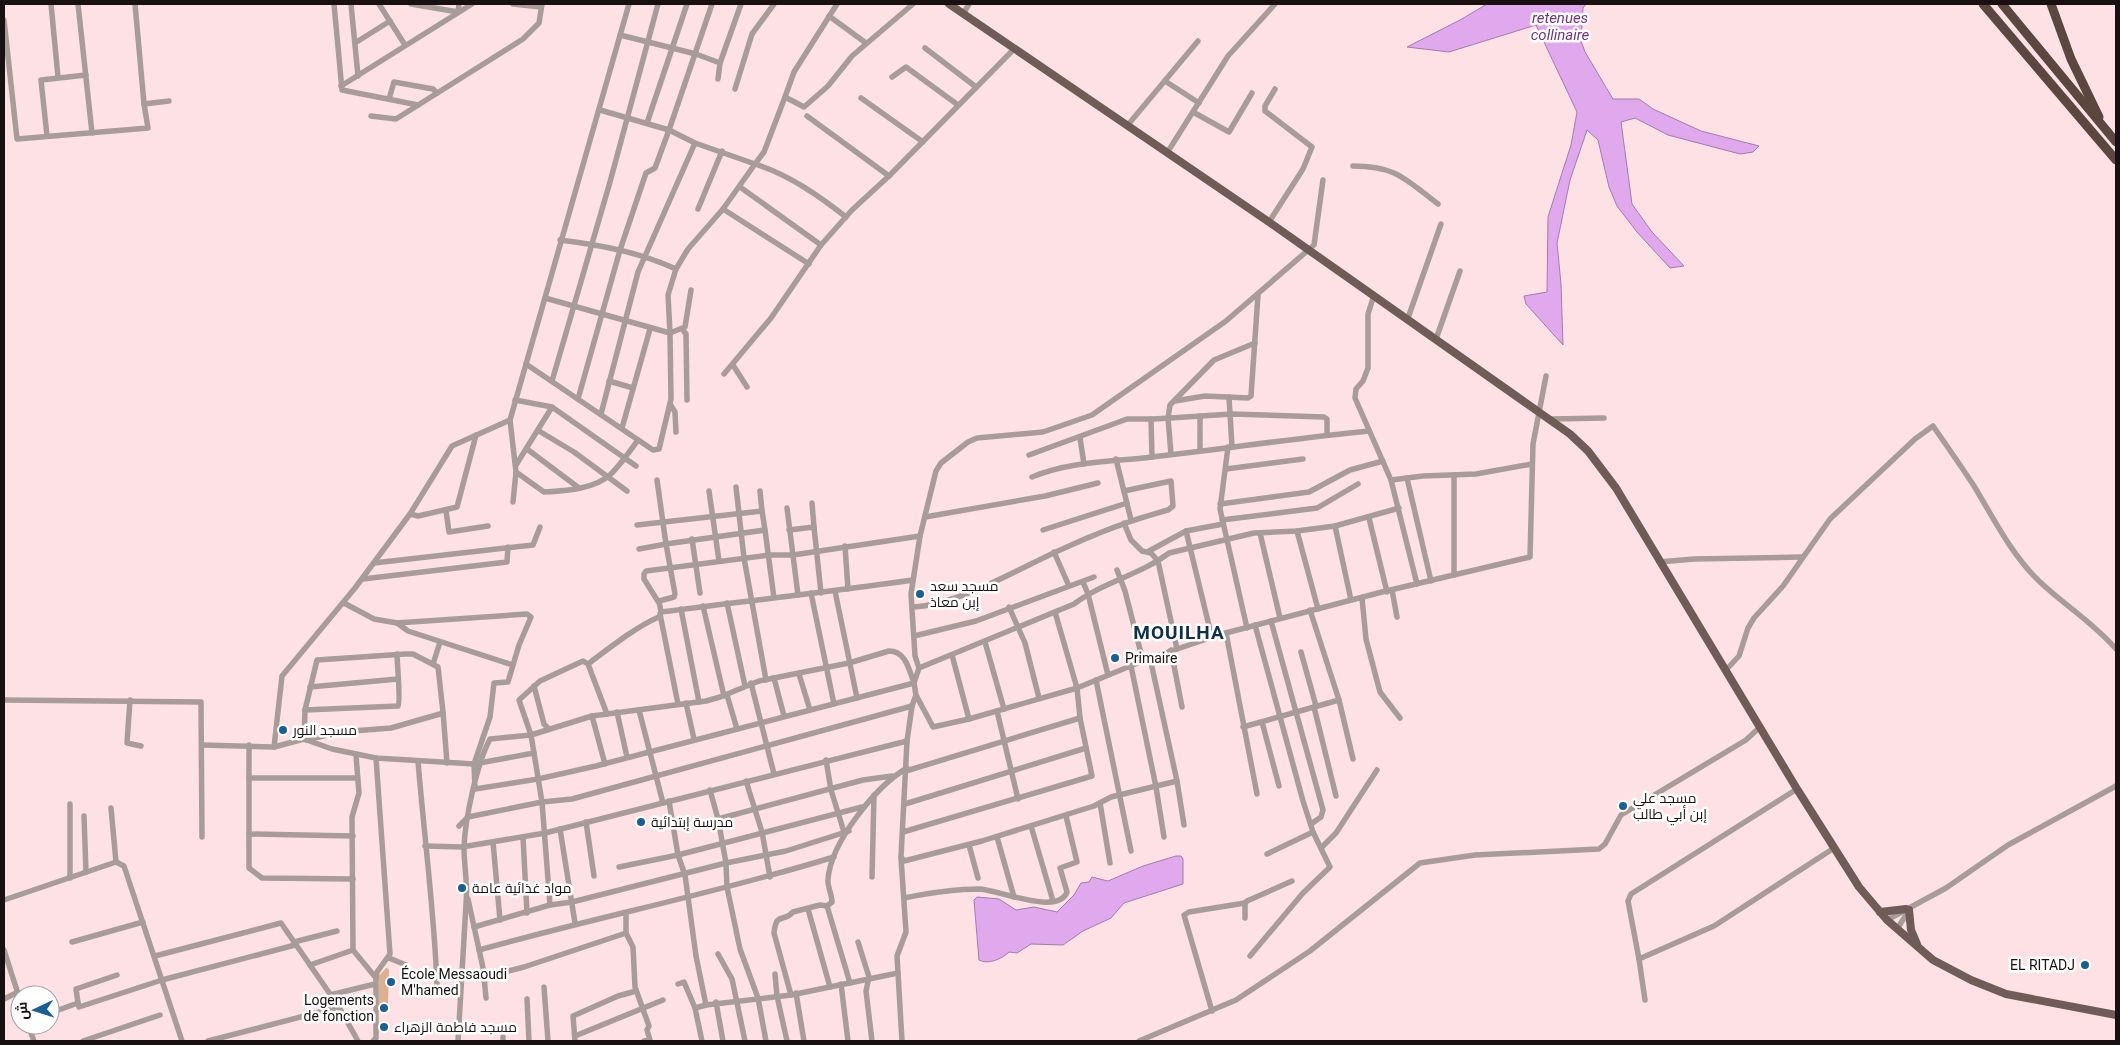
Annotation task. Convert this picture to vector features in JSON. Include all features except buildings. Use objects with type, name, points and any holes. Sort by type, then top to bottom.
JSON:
[{"type":"highway","points":[[1983,4],[2116,160]]},
{"type":"highway","points":[[2002,4],[2116,142]]},
{"type":"highway","points":[[2051,4],[2071,59],[2097,112],[2101,125]]},
{"type":"main road","points":[[949,4],[1408,318],[1551,419],[1588,451],[1616,488],[1797,790],[1859,887],[1887,920],[1933,960],[1971,980],[2006,994],[2116,1014]]},
{"type":"main road","points":[[1880,912],[1909,909],[1911,930],[1919,948]]},
{"type":"street","points":[[51,4],[58,78]]},
{"type":"street","points":[[78,4],[92,134]]},
{"type":"street","points":[[4,20],[17,139],[148,128],[135,4]]},
{"type":"street","points":[[334,4],[341,86],[345,91],[418,105]]},
{"type":"street","points":[[351,4],[358,76]]},
{"type":"street","points":[[379,4],[406,45]]},
{"type":"street","points":[[411,4],[458,12]]},
{"type":"street","points":[[458,12],[459,4]]},
{"type":"street","points":[[341,86],[472,4]]},
{"type":"street","points":[[371,116],[396,119],[523,39],[539,23],[541,6],[514,4]]},
{"type":"street","points":[[514,502],[516,469],[510,420],[629,4]]},
{"type":"street","points":[[552,381],[590,244],[610,182],[658,4]]},
{"type":"street","points":[[647,123],[687,4]]},
{"type":"street","points":[[578,399],[600,314],[646,173],[655,168],[712,4]]},
{"type":"street","points":[[718,78],[720,63],[740,4]]},
{"type":"street","points":[[735,89],[752,34],[774,4]]},
{"type":"street","points":[[526,364],[653,450],[659,450],[670,404],[668,295],[676,268],[688,249],[740,187],[764,152],[794,72],[837,4]]},
{"type":"street","points":[[785,97],[804,107],[828,86],[852,56],[913,4]]},
{"type":"street","points":[[963,14],[969,4]]},
{"type":"street","points":[[1167,153],[1233,50],[1275,4]]},
{"type":"street","points":[[829,16],[866,43]]},
{"type":"street","points":[[355,43],[390,21]]},
{"type":"street","points":[[620,35],[696,54],[720,63]]},
{"type":"street","points":[[1127,126],[1198,41]]},
{"type":"street","points":[[925,48],[976,86]]},
{"type":"street","points":[[724,374],[733,366],[771,318],[821,245],[846,217],[1015,48]]},
{"type":"street","points":[[892,76],[906,67],[958,105]]},
{"type":"street","points":[[47,136],[41,80],[86,75]]},
{"type":"street","points":[[1165,81],[1198,103]]},
{"type":"street","points":[[389,99],[394,82],[433,89],[437,93]]},
{"type":"street","points":[[1269,222],[1303,169],[1312,147],[1265,111],[1264,106],[1275,89]]},
{"type":"street","points":[[1193,112],[1229,132],[1252,93]]},
{"type":"street","points":[[861,98],[923,142]]},
{"type":"street","points":[[144,104],[169,101]]},
{"type":"street","points":[[600,110],[669,130],[695,143],[722,151],[777,173],[815,193],[846,217]]},
{"type":"street","points":[[807,116],[889,176]]},
{"type":"street","points":[[601,414],[624,322],[644,257],[695,143]]},
{"type":"street","points":[[698,209],[722,151]]},
{"type":"street","points":[[1353,166],[1387,169],[1438,204]]},
{"type":"street","points":[[914,683],[919,668],[914,636],[911,594],[920,536],[936,471],[941,464],[968,442],[977,438],[1043,432],[1092,415],[1226,321],[1314,245],[1323,180]]},
{"type":"street","points":[[740,187],[821,245]]},
{"type":"street","points":[[723,209],[809,264]]},
{"type":"street","points":[[1408,318],[1441,224]]},
{"type":"street","points":[[560,240],[620,250],[676,268]]},
{"type":"street","points":[[1436,339],[1460,271]]},
{"type":"street","points":[[683,330],[691,290]]},
{"type":"street","points":[[1175,401],[1199,397],[1251,396],[1258,294]]},
{"type":"street","points":[[1374,295],[1368,314],[1368,368],[1364,381],[1356,389],[1354,398],[1391,480],[1417,584]]},
{"type":"street","points":[[545,298],[650,329],[670,333],[683,330]]},
{"type":"street","points":[[622,428],[650,329]]},
{"type":"street","points":[[683,330],[686,334],[687,400]]},
{"type":"street","points":[[1171,454],[1168,408],[1214,360],[1255,343]]},
{"type":"street","points":[[733,366],[747,387]]},
{"type":"street","points":[[478,764],[492,738],[531,734],[592,716],[699,702],[726,695],[751,683],[827,668],[894,651],[906,660],[916,695],[933,727],[1077,688],[1171,650],[1226,633],[1310,610],[1530,557],[1532,464],[1538,410],[1546,376]]},
{"type":"street","points":[[608,381],[633,388]]},
{"type":"street","points":[[1229,397],[1230,447],[1220,504],[1222,522],[1247,628]]},
{"type":"street","points":[[515,400],[552,407],[636,466]]},
{"type":"street","points":[[670,404],[675,412],[676,432]]},
{"type":"street","points":[[516,469],[552,407]]},
{"type":"street","points":[[1029,455],[1080,438],[1123,419],[1230,414],[1324,417],[1327,419],[1327,435]]},
{"type":"street","points":[[1200,416],[1200,451]]},
{"type":"street","points":[[1551,419],[1604,418]]},
{"type":"street","points":[[1151,419],[1152,458]]},
{"type":"street","points":[[274,747],[282,676],[363,579],[410,514],[452,446],[510,420]]},
{"type":"street","points":[[1726,670],[1739,656],[1748,628],[1754,618],[1783,586],[1801,557],[1830,519],[1915,439],[1933,426],[1974,485],[2008,543],[2025,565],[2039,581],[2100,630],[2116,649]]},
{"type":"street","points":[[539,431],[574,452],[626,491]]},
{"type":"street","points":[[1032,477],[1046,472],[1116,459],[1152,458],[1171,454],[1369,431]]},
{"type":"street","points":[[410,514],[418,516],[456,509],[459,504],[476,436]]},
{"type":"street","points":[[1080,438],[1084,464]]},
{"type":"street","points":[[516,469],[544,492],[579,488],[607,477],[638,440]]},
{"type":"street","points":[[527,449],[579,488]]},
{"type":"street","points":[[1116,459],[1131,520]]},
{"type":"street","points":[[1226,469],[1303,459]]},
{"type":"street","points":[[1220,504],[1309,492],[1350,470],[1383,461]]},
{"type":"street","points":[[1391,480],[1454,476],[1532,464]]},
{"type":"street","points":[[1454,476],[1454,575]]},
{"type":"street","points":[[1406,478],[1431,581]]},
{"type":"street","points":[[657,480],[675,596],[662,600],[659,603]]},
{"type":"street","points":[[912,607],[940,602],[979,588],[1054,552],[1131,520],[1172,507],[1172,482],[1124,491]]},
{"type":"street","points":[[925,517],[1046,496],[1098,483]]},
{"type":"street","points":[[1124,523],[1131,540],[1142,551],[1149,551],[1186,531],[1222,522],[1317,508],[1358,484]]},
{"type":"street","points":[[736,488],[740,533],[766,680]]},
{"type":"street","points":[[709,491],[719,561]]},
{"type":"street","points":[[760,491],[774,598]]},
{"type":"street","points":[[812,503],[821,592]]},
{"type":"street","points":[[1043,530],[1126,503]]},
{"type":"street","points":[[787,508],[798,595]]},
{"type":"street","points":[[919,668],[1074,604],[1088,594],[1158,561],[1169,553],[1226,538],[1260,533],[1297,532],[1335,526],[1399,508]]},
{"type":"street","points":[[446,511],[449,532],[488,526]]},
{"type":"street","points":[[637,525],[762,511]]},
{"type":"street","points":[[1368,518],[1397,617]]},
{"type":"street","points":[[1335,526],[1351,600]]},
{"type":"street","points":[[374,563],[535,545],[540,527]]},
{"type":"street","points":[[789,530],[814,527]]},
{"type":"street","points":[[639,549],[692,539],[765,530]]},
{"type":"street","points":[[1186,531],[1212,638]]},
{"type":"street","points":[[1297,532],[1318,609]]},
{"type":"street","points":[[1260,533],[1280,618]]},
{"type":"street","points":[[678,704],[659,614],[659,603],[644,574],[652,569],[769,555],[793,555],[920,536]]},
{"type":"street","points":[[692,539],[700,593]]},
{"type":"street","points":[[845,546],[848,589]]},
{"type":"street","points":[[363,579],[507,562],[508,548]]},
{"type":"street","points":[[1149,551],[1158,561],[1177,649]]},
{"type":"street","points":[[1054,552],[1069,586]]},
{"type":"street","points":[[1659,562],[1694,559],[1801,557]]},
{"type":"street","points":[[1117,570],[1121,577],[1143,661]]},
{"type":"street","points":[[914,636],[952,628],[988,617],[1009,607],[1094,577]]},
{"type":"street","points":[[588,664],[659,614],[727,602],[751,601],[913,580]]},
{"type":"street","points":[[1083,582],[1088,594],[1108,675]]},
{"type":"street","points":[[835,591],[857,698]]},
{"type":"street","points":[[811,593],[834,704]]},
{"type":"street","points":[[1362,598],[1366,639],[1380,692],[1400,718]]},
{"type":"street","points":[[727,602],[745,686]]},
{"type":"street","points":[[344,603],[374,619],[397,623],[527,614],[531,617],[508,682],[494,683],[490,717],[478,764],[475,789],[468,817],[464,846],[466,889],[458,1041]]},
{"type":"street","points":[[703,606],[726,695],[737,729]]},
{"type":"street","points":[[1009,607],[1025,643],[1039,698]]},
{"type":"street","points":[[681,609],[699,702]]},
{"type":"street","points":[[1310,610],[1339,700],[1352,759]]},
{"type":"street","points":[[904,832],[1090,778],[1091,773],[1080,718],[1077,688],[1055,612]]},
{"type":"street","points":[[1271,621],[1323,810],[1321,817],[1311,824]]},
{"type":"street","points":[[397,623],[408,631],[513,664]]},
{"type":"street","points":[[1250,956],[1303,893],[1329,869],[1329,863],[1313,832],[1255,625]]},
{"type":"street","points":[[1226,633],[1257,794]]},
{"type":"street","points":[[433,664],[440,642]]},
{"type":"street","points":[[985,642],[1000,710],[1003,741],[1018,799]]},
{"type":"street","points":[[1171,650],[1182,707]]},
{"type":"street","points":[[1301,652],[1336,796]]},
{"type":"street","points":[[305,710],[398,706],[401,698],[398,679],[398,654]]},
{"type":"street","points":[[305,740],[305,710],[317,660],[413,654],[438,667],[447,763]]},
{"type":"street","points":[[952,655],[968,719]]},
{"type":"street","points":[[1150,658],[1177,781],[1184,824]]},
{"type":"street","points":[[550,905],[542,802],[531,734],[519,700],[534,686],[583,661],[588,664],[606,714]]},
{"type":"street","points":[[1131,666],[1156,787],[1164,837]]},
{"type":"street","points":[[799,674],[810,710]]},
{"type":"street","points":[[774,678],[784,716]]},
{"type":"street","points":[[310,687],[398,679]]},
{"type":"street","points":[[1096,680],[1131,851]]},
{"type":"street","points":[[751,683],[774,774]]},
{"type":"street","points":[[475,789],[538,779],[605,764],[651,750],[914,683]]},
{"type":"street","points":[[534,686],[544,724],[549,729]]},
{"type":"street","points":[[902,1041],[897,956],[906,932],[901,857],[904,832],[907,741],[912,706],[916,695]]},
{"type":"street","points":[[4,700],[201,702],[202,836]]},
{"type":"street","points":[[130,700],[128,743],[141,746]]},
{"type":"street","points":[[1243,727],[1339,700]]},
{"type":"street","points":[[686,703],[694,740]]},
{"type":"street","points":[[460,826],[468,817],[542,802],[572,799],[912,706]]},
{"type":"street","points":[[639,710],[685,875],[696,956],[706,1005]]},
{"type":"street","points":[[202,745],[274,747],[340,732],[391,728],[443,712]]},
{"type":"street","points":[[617,712],[627,757]]},
{"type":"street","points":[[592,716],[605,764]]},
{"type":"street","points":[[718,819],[863,780],[892,776],[906,769],[1080,718]]},
{"type":"street","points":[[1262,722],[1279,786]]},
{"type":"street","points":[[1139,1041],[1236,1000],[1310,952],[1420,863],[1475,855],[1599,849],[1605,844],[1621,815],[1738,745],[1760,728]]},
{"type":"street","points":[[305,740],[356,755],[447,763],[478,764],[534,754]]},
{"type":"street","points":[[425,846],[464,846],[545,833],[826,760],[907,741]]},
{"type":"street","points":[[249,745],[248,868],[262,878],[353,879]]},
{"type":"street","points":[[905,804],[1086,748]]},
{"type":"street","points":[[356,755],[359,793],[352,817],[353,950],[376,981]]},
{"type":"street","points":[[374,1041],[376,1038],[377,972],[389,958],[376,758]]},
{"type":"street","points":[[418,760],[433,912],[437,984]]},
{"type":"street","points":[[826,760],[831,790],[846,831]]},
{"type":"street","points":[[1321,848],[1336,833],[1377,770]]},
{"type":"street","points":[[804,1041],[793,994],[774,933],[775,922],[779,918],[820,905],[827,906],[832,902],[832,894],[827,881],[834,857],[846,831],[862,807],[892,776]]},
{"type":"street","points":[[249,778],[358,778]]},
{"type":"street","points":[[746,781],[762,832],[770,877]]},
{"type":"street","points":[[901,857],[904,861],[911,861],[1066,816],[1120,796],[1177,781]]},
{"type":"street","points":[[1887,920],[1958,880],[2008,844],[2116,786]]},
{"type":"street","points":[[710,790],[718,819],[726,863],[727,888],[740,949],[758,998],[766,1041]]},
{"type":"street","points":[[1645,1000],[1640,959],[1628,900],[1631,894],[1797,790]]},
{"type":"street","points":[[872,877],[874,795]]},
{"type":"street","points":[[1100,803],[1110,862]]},
{"type":"street","points":[[70,804],[70,878]]},
{"type":"street","points":[[619,867],[678,855],[721,842],[862,807]]},
{"type":"street","points":[[111,808],[116,862]]},
{"type":"street","points":[[84,816],[86,872]]},
{"type":"street","points":[[904,898],[936,892],[980,889],[1027,901],[1053,901],[1066,895],[1060,868],[1077,862],[1066,816]]},
{"type":"street","points":[[586,822],[594,876]]},
{"type":"street","points":[[1031,826],[1053,901]]},
{"type":"street","points":[[560,829],[575,923]]},
{"type":"street","points":[[474,927],[550,905],[572,902],[685,875],[726,863],[786,851],[846,831]]},
{"type":"street","points":[[1267,854],[1313,832]]},
{"type":"street","points":[[249,834],[353,836]]},
{"type":"street","points":[[523,837],[527,913]]},
{"type":"street","points":[[997,837],[1014,897]]},
{"type":"street","points":[[493,842],[500,920]]},
{"type":"street","points":[[969,845],[978,878]]},
{"type":"street","points":[[1640,959],[1714,926],[1834,848]]},
{"type":"street","points":[[479,950],[575,923],[688,899],[770,877],[834,857]]},
{"type":"street","points":[[4,900],[116,862],[124,866],[182,1041]]},
{"type":"street","points":[[1212,1011],[1184,915],[1189,912],[1245,903],[1292,881]]},
{"type":"street","points":[[466,889],[484,977],[486,998]]},
{"type":"street","points":[[1245,903],[1245,918]]},
{"type":"street","points":[[827,906],[850,982]]},
{"type":"street","points":[[808,909],[830,987]]},
{"type":"street","points":[[1897,929],[1909,909]]},
{"type":"street","points":[[626,913],[626,933],[633,947],[636,991],[649,1026],[647,1030],[650,1040],[644,1041]]},
{"type":"street","points":[[72,942],[143,922]]},
{"type":"street","points":[[155,956],[280,923],[339,1007],[358,1041]]},
{"type":"street","points":[[60,1009],[78,1003],[79,1006],[162,980],[336,931]]},
{"type":"street","points":[[484,977],[524,967],[626,933]]},
{"type":"street","points":[[858,942],[868,977],[866,991],[872,1041]]},
{"type":"street","points":[[4,950],[16,985]]},
{"type":"street","points":[[310,965],[353,950]]},
{"type":"street","points":[[718,954],[732,980],[745,1041]]},
{"type":"street","points":[[389,958],[406,965]]},
{"type":"street","points":[[695,1008],[716,1002],[793,994],[868,977],[898,973]]},
{"type":"street","points":[[775,974],[777,996],[787,1041]]},
{"type":"street","points":[[78,1003],[76,989],[117,975]]},
{"type":"street","points":[[330,995],[376,981]]},
{"type":"street","points":[[678,984],[684,982],[695,1008],[701,1041]]},
{"type":"street","points":[[841,984],[848,1041]]},
{"type":"street","points":[[544,987],[548,1041]]},
{"type":"street","points":[[636,991],[618,996],[573,1016],[575,1039],[663,1000]]},
{"type":"street","points":[[527,999],[529,1041]]},
{"type":"street","points":[[716,1002],[723,1041]]},
{"type":"street","points":[[208,1041],[339,1007]]},
{"type":"street","points":[[82,1041],[160,1015]]},
{"type":"shaded area","points":[[386,968],[389,969],[388,1004],[384,1004],[383,1011],[378,1011],[379,976]]},
{"type":"water","name":"retenues collinaire","points":[[1487,4],[1586,4],[1583,8],[1581,41],[1585,52],[1613,99],[1639,99],[1653,109],[1701,131],[1759,146],[1753,152],[1740,154],[1668,135],[1635,118],[1621,122],[1632,204],[1652,232],[1684,266],[1670,268],[1637,232],[1617,206],[1609,187],[1598,140],[1587,130],[1570,180],[1557,243],[1561,284],[1563,345],[1526,304],[1524,296],[1547,292],[1548,217],[1571,145],[1577,112],[1536,25],[1449,52],[1407,47]]},
{"type":"water","points":[[1181,856],[1183,859],[1183,884],[1124,903],[1111,918],[1083,931],[1063,945],[1031,944],[1017,953],[1009,952],[995,961],[986,962],[979,960],[974,900],[977,897],[999,899],[1016,910],[1034,907],[1057,912],[1074,895],[1081,883],[1089,882],[1092,877],[1108,881],[1143,866]]},
{"type":"place","name":"مسجد سعد إبن معاذ","points":[[920,594]]},
{"type":"place","name":"Primaire","points":[[1115,658]]},
{"type":"place","name":"مسجد النور","points":[[283,730]]},
{"type":"place","name":"مسجد علي إبن أبي طالب","points":[[1623,806]]},
{"type":"place","name":"مدرسة إبتدائية","points":[[641,822]]},
{"type":"place","name":"مواد غذائية عامة","points":[[462,888]]},
{"type":"place","name":"EL RITADJ","points":[[2085,965]]},
{"type":"place","name":"École Messaoudi M'hamed","points":[[391,982]]},
{"type":"place","name":"Logements de fonction","points":[[384,1008]]},
{"type":"place","name":"مسجد فاطمة الزهراء","points":[[384,1027]]},
{"type":"district","name":"MOUILHA","points":[[1179,632]]}]
